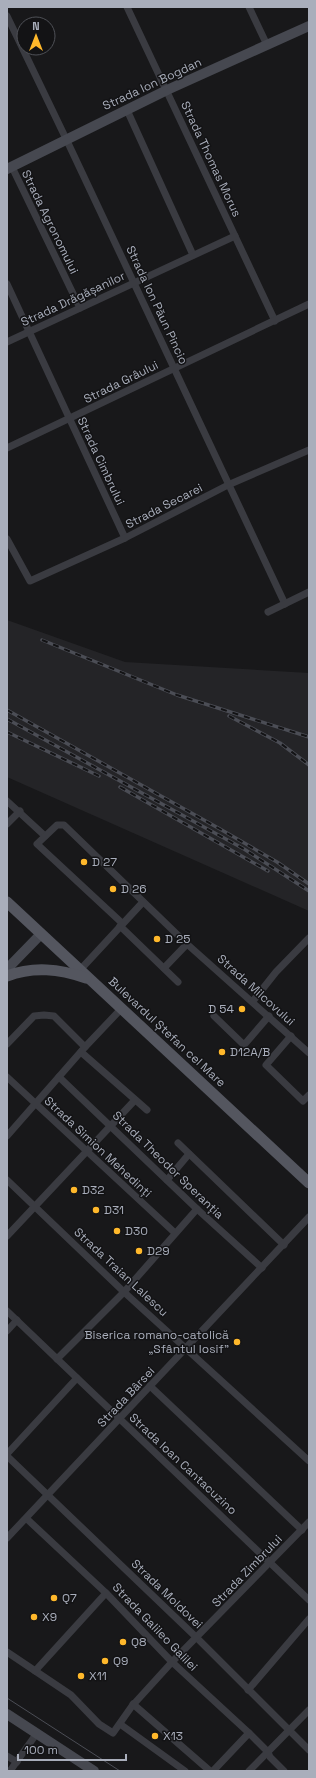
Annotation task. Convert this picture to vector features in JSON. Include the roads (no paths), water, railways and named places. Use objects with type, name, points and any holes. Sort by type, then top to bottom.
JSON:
[{"type":"main road","name":"Strada Ion Bogdan","points":[[9,168],[167,90],[309,26]]},
{"type":"main road","name":"Bulevardul Ștefan cel Mare","points":[[7,902],[309,1183]]},
{"type":"main road","points":[[7,969],[41,934]]},
{"type":"main road","points":[[7,976],[20,971],[41,969],[70,973],[90,979]]},
{"type":"main road","points":[[7,1714],[94,1771]]},
{"type":"street","name":"Strada Thomas Morus","points":[[127,7],[275,321]]},
{"type":"street","points":[[250,7],[267,45]]},
{"type":"street","name":"Strada Ion Păun Pincio","points":[[7,16],[175,368],[284,604]]},
{"type":"street","points":[[127,110],[193,255]]},
{"type":"street","name":"Strada Agronomului","points":[[9,168],[80,308]]},
{"type":"street","name":"Strada Drăgășanilor","points":[[7,342],[235,236]]},
{"type":"street","name":"Strada Cimbrului","points":[[7,284],[125,538]]},
{"type":"street","name":"Strada Grâului","points":[[7,448],[309,304]]},
{"type":"street","name":"Strada Secarei","points":[[7,539],[30,582],[125,538],[228,485],[309,450]]},
{"type":"street","points":[[268,612],[309,592]]},
{"type":"street","points":[[7,801],[20,811],[45,836],[38,844],[178,982]]},
{"type":"street","points":[[7,824],[20,811]]},
{"type":"street","name":"Strada Milcovului","points":[[45,836],[57,825],[64,824],[187,944],[253,1001],[309,1053]]},
{"type":"street","points":[[80,970],[143,902]]},
{"type":"street","points":[[253,1001],[276,972],[309,938]]},
{"type":"street","points":[[164,968],[187,944]]},
{"type":"street","points":[[7,1136],[83,1049],[122,1008]]},
{"type":"street","points":[[7,1044],[34,1016],[54,1016],[83,1049],[134,1100],[147,1110]]},
{"type":"street","points":[[214,1016],[244,1045],[269,1016]]},
{"type":"street","points":[[291,1036],[266,1065],[303,1101],[309,1095]]},
{"type":"street","name":"Strada Simion Mehedinți","points":[[7,1077],[86,1152],[175,1233]]},
{"type":"street","name":"Strada Theodor Speranția","points":[[59,1077],[197,1209],[262,1268]]},
{"type":"street","points":[[7,1236],[134,1100]]},
{"type":"street","points":[[178,1143],[284,1245]]},
{"type":"street","points":[[167,1180],[189,1154]]},
{"type":"street","name":"Strada Traian Lalescu","points":[[7,1180],[124,1292],[309,1461]]},
{"type":"street","points":[[57,1359],[124,1292],[197,1209]]},
{"type":"street","name":"Strada Bârsei","points":[[7,1538],[27,1519],[309,1217]]},
{"type":"street","name":"Strada Ioan Cantacuzino","points":[[7,1310],[76,1378],[271,1562],[309,1600]]},
{"type":"street","points":[[7,1331],[17,1320]]},
{"type":"street","points":[[7,1455],[76,1378]]},
{"type":"street","points":[[150,1386],[302,1530]]},
{"type":"street","name":"Strada Moldovei","points":[[7,1455],[309,1750]]},
{"type":"street","name":"Strada Galileo Galilei","points":[[27,1519],[106,1593],[172,1662],[249,1733],[284,1771]]},
{"type":"street","name":"Strada Zimbrului","points":[[120,1724],[133,1704],[172,1662],[309,1522]]},
{"type":"street","points":[[35,1671],[106,1593]]},
{"type":"street","points":[[248,1690],[309,1619]]},
{"type":"street","points":[[7,1652],[71,1695],[99,1724],[113,1733],[120,1724],[185,1771]]},
{"type":"street","points":[[133,1704],[210,1771]]},
{"type":"street","points":[[249,1771],[309,1710]]},
{"type":"street","points":[[213,1771],[249,1733]]},
{"type":"street","points":[[10,1771],[37,1734]]},
{"type":"street","points":[[7,1756],[17,1762]]},
{"type":"tram line","points":[[7,1698],[120,1771]]},
{"type":"railway","points":[[42,640],[177,695],[309,737]]},
{"type":"railway","points":[[7,710],[220,829],[277,862],[309,884]]},
{"type":"railway","points":[[229,716],[280,743],[309,765]]},
{"type":"railway","points":[[7,719],[244,849],[309,891]]},
{"type":"railway","points":[[7,732],[99,776]]},
{"type":"railway","points":[[120,787],[268,871]]},
{"type":"place","name":"D 27","points":[[84,862]]},
{"type":"place","name":"D 26","points":[[113,889]]},
{"type":"place","name":"D 25","points":[[157,939]]},
{"type":"place","name":"D 54","points":[[242,1009]]},
{"type":"place","name":"D12A/B","points":[[222,1052]]},
{"type":"place","name":"D32","points":[[74,1190]]},
{"type":"place","name":"D31","points":[[96,1210]]},
{"type":"place","name":"D30","points":[[117,1231]]},
{"type":"place","name":"D29","points":[[139,1251]]},
{"type":"place","name":"Biserica romano-catolică „Sfântul Iosif”","points":[[237,1342]]},
{"type":"place","name":"Q7","points":[[54,1598]]},
{"type":"place","name":"X9","points":[[34,1617]]},
{"type":"place","name":"Q8","points":[[123,1642]]},
{"type":"place","name":"Q9","points":[[105,1661]]},
{"type":"place","name":"X11","points":[[81,1676]]},
{"type":"place","name":"X13","points":[[155,1736]]}]
